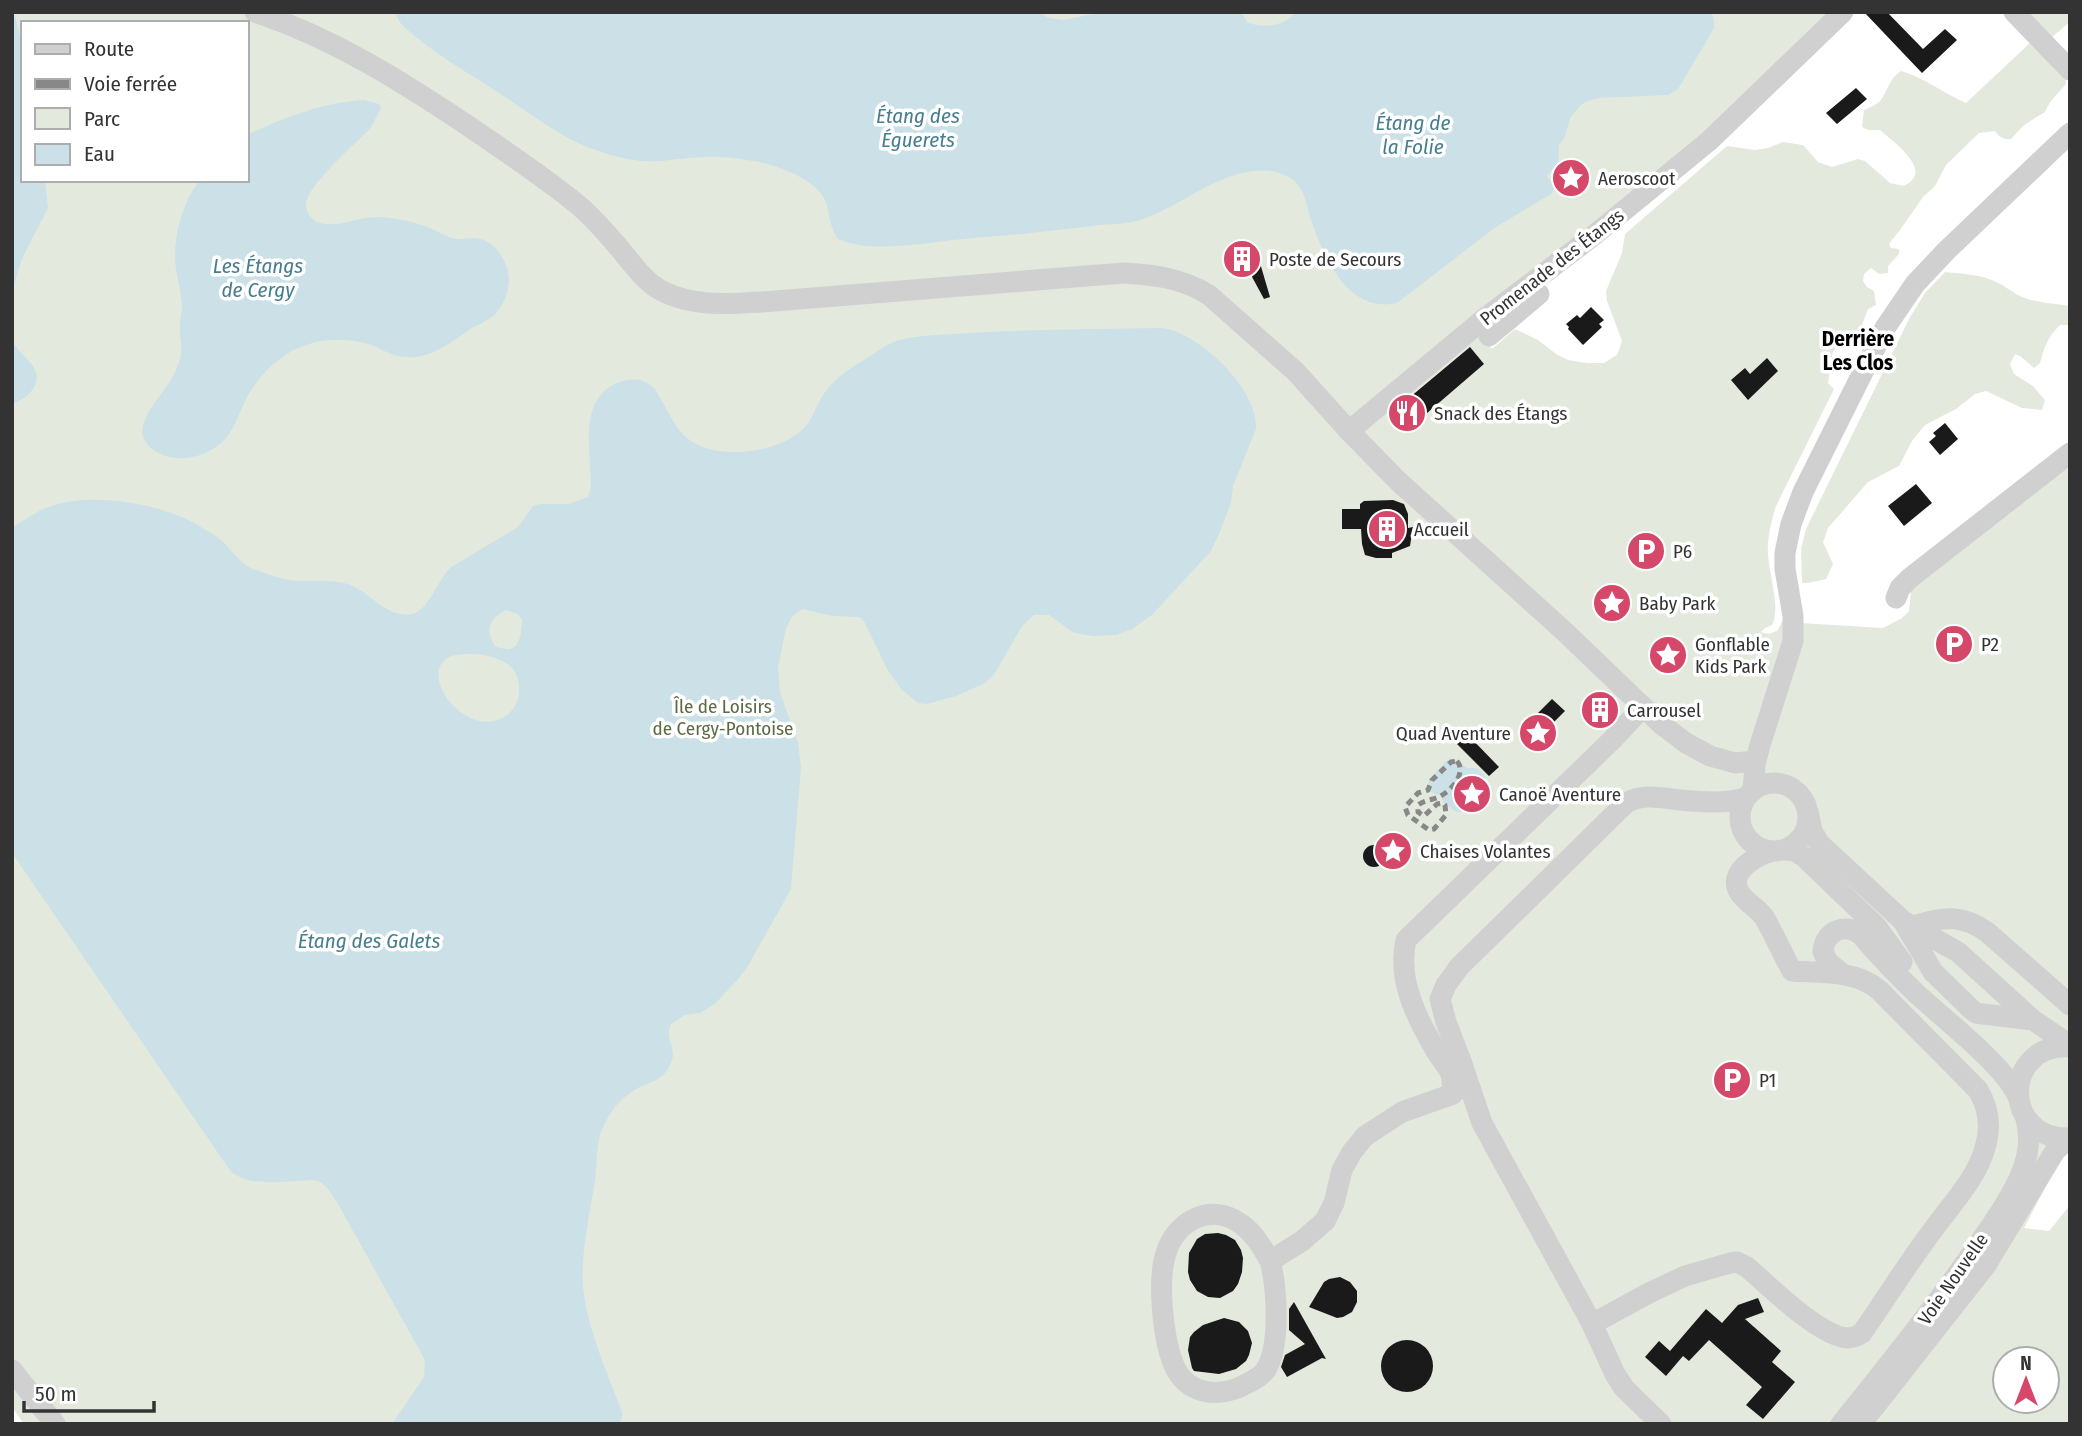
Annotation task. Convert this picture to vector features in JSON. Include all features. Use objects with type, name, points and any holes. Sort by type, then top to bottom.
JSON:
[{"type":"street","points":[[255,12],[302,29],[369,62],[494,143],[581,207],[650,282],[682,299],[705,303],[761,302],[1124,273],[1174,278],[1193,285],[1209,295],[1296,372],[1349,432],[1398,481],[1674,734],[1699,751],[1727,762],[1758,753]]},
{"type":"street","name":"Promenade des Étangs","points":[[1349,432],[1485,318],[1593,236],[1709,141],[1843,12]]},
{"type":"street","name":"Promenade des Étangs","points":[[1489,336],[1721,143],[1857,12]]},
{"type":"street","points":[[2014,12],[2070,70]]},
{"type":"street","points":[[1967,1040],[1959,1018],[1899,959],[1868,918],[1798,852],[1763,849],[1754,845],[1745,834],[1740,816],[1749,795],[1758,753],[1793,641],[1794,616],[1785,569],[1785,553],[1791,524],[1803,492],[1885,328],[1910,291],[1947,250],[2070,133]]},
{"type":"street","points":[[2050,153],[2070,144]]},
{"type":"street","points":[[1896,598],[1900,588],[1910,578],[2070,453]]},
{"type":"street","points":[[1270,1261],[1302,1241],[1325,1221],[1334,1203],[1342,1170],[1365,1136],[1402,1112],[1453,1094],[1451,1073],[1419,1020],[1410,995],[1404,966],[1406,940],[1643,707]]},
{"type":"street","points":[[1758,753],[1770,776],[1796,791],[1805,802],[1812,831],[1820,844],[1910,923],[1958,952],[2034,1020],[2070,1046]]},
{"type":"street","points":[[1661,1424],[1624,1388],[1482,1123],[1441,1009],[1441,993],[1452,975],[1467,959],[1626,803],[1647,796],[1712,803],[1731,802],[1769,783],[1781,784]]},
{"type":"street","points":[[1592,1324],[1665,1284],[1723,1264],[1737,1262],[1822,1329],[1850,1338],[1862,1333],[1979,1163],[1988,1139],[1988,1115],[1983,1099],[1973,1084],[1879,990],[1862,979],[1792,971],[1763,917],[1738,889],[1740,874],[1747,863],[1760,854],[1795,845],[1808,825],[1808,811]]},
{"type":"street","points":[[1910,923],[1944,918],[1973,923],[2070,1005]]},
{"type":"street","points":[[1910,923],[1933,972],[1970,1008],[1983,1014],[2034,1020]]},
{"type":"street","name":"Voie Nouvelle","points":[[1841,1424],[1918,1329],[1996,1216],[2025,1165],[2029,1140],[2026,1119],[2018,1097],[2006,1078],[1916,993],[1861,935],[1856,931],[1840,929],[1827,938],[1823,951],[1827,961],[1844,975]]},
{"type":"street","points":[[2018,1097],[2021,1076],[2032,1058],[2051,1048],[2070,1046]]},
{"type":"street","points":[[2026,1119],[2041,1132],[2069,1138]]},
{"type":"street","name":"Voie Nouvelle","points":[[1861,1424],[1986,1265],[2055,1151],[2069,1138]]},
{"type":"street","points":[[1208,1214],[1229,1217],[1244,1225],[1270,1261],[1274,1285],[1275,1337],[1273,1353],[1264,1373],[1232,1391],[1205,1393],[1196,1390],[1178,1374],[1173,1364],[1165,1323],[1162,1277],[1166,1253],[1174,1235],[1194,1218],[1208,1214]]},
{"type":"street","points":[[12,1370],[55,1424]]},
{"type":"green space","name":"Île de Loisirs de Cergy-Pontoise","points":[[12,12],[1849,12],[1479,333],[1492,349],[1515,329],[1538,340],[1568,360],[1587,363],[1604,363],[1617,355],[1622,341],[1606,291],[1622,253],[1625,234],[1727,146],[1755,150],[1783,142],[1803,145],[1818,162],[1832,167],[1858,159],[1865,161],[1890,183],[1904,186],[1912,180],[1914,166],[1898,146],[1880,130],[1862,127],[1864,110],[1880,101],[1891,81],[1901,71],[1966,103],[2031,42],[2066,78],[2066,84],[2045,112],[2024,125],[2011,139],[2002,138],[1995,131],[1979,133],[1946,165],[1935,186],[1923,197],[1889,244],[1891,248],[1899,249],[1899,254],[1888,266],[1888,273],[1879,274],[1871,268],[1864,274],[1863,281],[1874,291],[1876,305],[1868,309],[1855,340],[1843,343],[1833,351],[1828,383],[1834,389],[1774,512],[1768,549],[1775,610],[1772,625],[1761,632],[1768,634],[1777,631],[1782,622],[1883,628],[1909,611],[1911,590],[2061,470],[2070,471],[2070,1149],[2064,1152],[2024,1228],[2049,1231],[2070,1205],[2070,1424],[24,1424],[12,1407]]},
{"type":"green space","points":[[2027,12],[2070,12],[2070,22],[2052,37]]},
{"type":"green space","points":[[1945,272],[1985,278],[2028,299],[2070,306],[2070,325],[2060,325],[2052,333],[2040,363],[2034,368],[2015,354],[2010,364],[2014,374],[2033,386],[2045,400],[2042,410],[2022,408],[1986,391],[1975,394],[1956,409],[1925,425],[1912,441],[1899,466],[1868,482],[1828,528],[1823,542],[1833,564],[1826,579],[1802,583],[1801,549],[1806,529],[1910,317],[1925,293]]},
{"type":"water","points":[[13,12],[21,40],[21,182],[45,182],[48,208],[22,259],[12,291]]},
{"type":"water","points":[[395,12],[1038,12],[1049,18],[1064,20],[1103,12],[1241,12],[1248,23],[1268,26],[1285,21],[1296,12],[1711,12],[1714,28],[1677,90],[1668,95],[1598,98],[1580,106],[1570,118],[1565,137],[1559,145],[1558,170],[1552,170],[1547,176],[1555,188],[1551,194],[1496,227],[1397,303],[1380,304],[1365,300],[1340,280],[1323,251],[1301,189],[1293,180],[1279,173],[1252,171],[1234,175],[1151,216],[1129,223],[910,245],[864,246],[838,239],[826,204],[818,190],[800,177],[774,166],[731,158],[641,161],[587,147],[548,126],[437,53],[403,26]]},
{"type":"water","name":"Les Étangs de Cergy","points":[[364,100],[379,104],[381,108],[370,129],[312,190],[306,205],[310,216],[327,224],[372,217],[391,218],[409,221],[452,238],[485,241],[499,252],[507,268],[508,287],[502,304],[487,320],[438,350],[419,357],[398,356],[368,344],[346,340],[316,342],[301,347],[285,355],[265,372],[250,391],[236,422],[222,443],[190,458],[167,457],[157,452],[145,442],[142,434],[147,415],[172,378],[179,362],[182,305],[175,246],[189,196],[198,182],[248,182],[248,135],[304,112]]},
{"type":"water","name":"Étang des Galets","points":[[1162,328],[1193,340],[1224,365],[1248,397],[1256,429],[1211,551],[1152,615],[1132,629],[1116,635],[1093,636],[1074,633],[1049,615],[1034,615],[1022,626],[994,675],[985,683],[956,696],[927,704],[918,703],[901,689],[887,669],[864,621],[859,617],[832,616],[802,609],[792,617],[786,628],[778,668],[780,692],[798,743],[801,768],[791,889],[739,978],[715,1004],[700,1013],[685,1015],[671,1024],[669,1036],[673,1055],[668,1069],[657,1080],[633,1091],[613,1109],[602,1130],[597,1151],[585,1245],[583,1285],[588,1317],[622,1412],[619,1424],[392,1424],[424,1377],[425,1360],[338,1204],[325,1186],[316,1180],[257,1181],[239,1177],[231,1172],[12,853],[12,528],[43,509],[71,501],[111,500],[152,507],[189,520],[211,533],[253,569],[289,580],[330,581],[353,586],[382,606],[406,615],[415,613],[425,605],[451,567],[518,527],[533,506],[568,504],[588,497],[591,483],[590,419],[599,397],[620,382],[639,380],[655,389],[678,429],[699,445],[713,450],[745,452],[777,445],[802,430],[825,392],[835,381],[896,341],[924,336],[994,332]],"holes":[[[506,610],[518,614],[522,620],[517,644],[509,649],[495,646],[490,635],[492,621]],[[477,654],[507,664],[518,682],[519,696],[514,708],[507,715],[493,721],[478,720],[452,705],[439,680],[439,668],[446,659],[457,655]]]},
{"type":"water","points":[[12,341],[34,368],[37,380],[27,395],[12,404]]},
{"type":"building","points":[[1864,12],[1887,12],[1923,49],[1945,29],[1957,40],[1922,73]]},
{"type":"building","points":[[1856,88],[1867,99],[1837,124],[1826,113]]},
{"type":"building","points":[[1255,246],[1270,297],[1264,299],[1238,251]]},
{"type":"building","points":[[1591,307],[1604,320],[1599,324],[1602,327],[1583,345],[1566,324],[1577,315],[1580,318]]},
{"type":"building","points":[[1470,347],[1484,364],[1412,426],[1397,408]]},
{"type":"building","points":[[1767,358],[1778,371],[1748,400],[1731,380],[1745,368],[1750,374]]},
{"type":"building","points":[[1945,423],[1958,439],[1940,455],[1929,442],[1936,436],[1933,433]]},
{"type":"building","points":[[1916,484],[1932,503],[1904,526],[1888,506]]},
{"type":"building","name":"Accueil","points":[[1393,500],[1404,504],[1408,514],[1408,528],[1413,527],[1410,546],[1392,553],[1392,558],[1365,555],[1361,529],[1342,529],[1342,509],[1360,509],[1360,504],[1364,501]]},
{"type":"building","name":"Carrousel","points":[[1600,696],[1611,700],[1615,711],[1611,722],[1600,726],[1589,722],[1585,711],[1589,700]]},
{"type":"building","points":[[1552,699],[1565,711],[1549,727],[1536,715]]},
{"type":"building","points":[[1467,734],[1499,767],[1489,776],[1457,744]]},
{"type":"building","points":[[1374,845],[1382,848],[1385,856],[1382,864],[1374,867],[1366,864],[1363,856],[1366,848]]},
{"type":"building","points":[[1218,1233],[1235,1240],[1243,1258],[1238,1284],[1233,1291],[1220,1298],[1208,1297],[1197,1291],[1188,1272],[1189,1253],[1197,1239],[1205,1234]]},
{"type":"building","points":[[1340,1277],[1350,1282],[1357,1291],[1357,1302],[1352,1312],[1337,1318],[1309,1307],[1324,1282]]},
{"type":"building","points":[[1758,1298],[1764,1312],[1745,1319],[1781,1351],[1772,1362],[1795,1382],[1763,1419],[1746,1405],[1762,1387],[1709,1340],[1689,1361],[1683,1356],[1666,1376],[1645,1357],[1659,1341],[1670,1351],[1706,1309],[1722,1323],[1738,1305]]},
{"type":"building","points":[[1294,1302],[1326,1359],[1322,1358],[1287,1377],[1281,1367],[1285,1355],[1305,1344],[1289,1330],[1289,1309]]},
{"type":"building","points":[[1224,1318],[1239,1322],[1248,1331],[1252,1343],[1246,1361],[1236,1369],[1219,1374],[1194,1371],[1188,1350],[1190,1337],[1203,1325]]},
{"type":"building","points":[[1407,1340],[1426,1347],[1433,1366],[1426,1385],[1407,1392],[1388,1385],[1381,1366],[1388,1347]]},
{"type":"waterway","points":[[1452,768],[1464,777],[1474,777],[1477,780],[1476,785],[1459,803],[1451,797],[1457,785],[1448,779],[1440,786],[1437,785],[1452,768]]},
{"type":"railway","points":[[1457,761],[1460,771],[1453,786],[1439,797],[1418,805],[1418,812],[1424,816],[1437,804],[1445,805],[1446,815],[1434,829],[1429,830],[1408,815],[1405,807],[1418,793],[1428,790],[1432,780],[1451,762],[1457,761]]},
{"type":"place","name":"Aeroscoot","points":[[1571,178]]},
{"type":"place","name":"Poste de Secours","points":[[1242,259]]},
{"type":"place","name":"Snack des Étangs","points":[[1407,413]]},
{"type":"place","name":"Accueil","points":[[1387,529]]},
{"type":"place","name":"P6","points":[[1646,551]]},
{"type":"place","name":"Baby Park","points":[[1612,603]]},
{"type":"place","name":"P2","points":[[1954,644]]},
{"type":"place","name":"Gonflable Kids Park","points":[[1668,655]]},
{"type":"place","name":"Carrousel","points":[[1600,710]]},
{"type":"place","name":"Quad Aventure","points":[[1538,733]]},
{"type":"place","name":"Canoë Aventure","points":[[1472,794]]},
{"type":"place","name":"Chaises Volantes","points":[[1393,851]]},
{"type":"place","name":"P1","points":[[1732,1080]]},
{"type":"district","name":"Derrière Les Clos","points":[[1858,351]]},
{"type":"water label","name":"Étang des Éguerets","points":[[918,128]]},
{"type":"water label","name":"Étang de la Folie","points":[[1413,135]]}]
